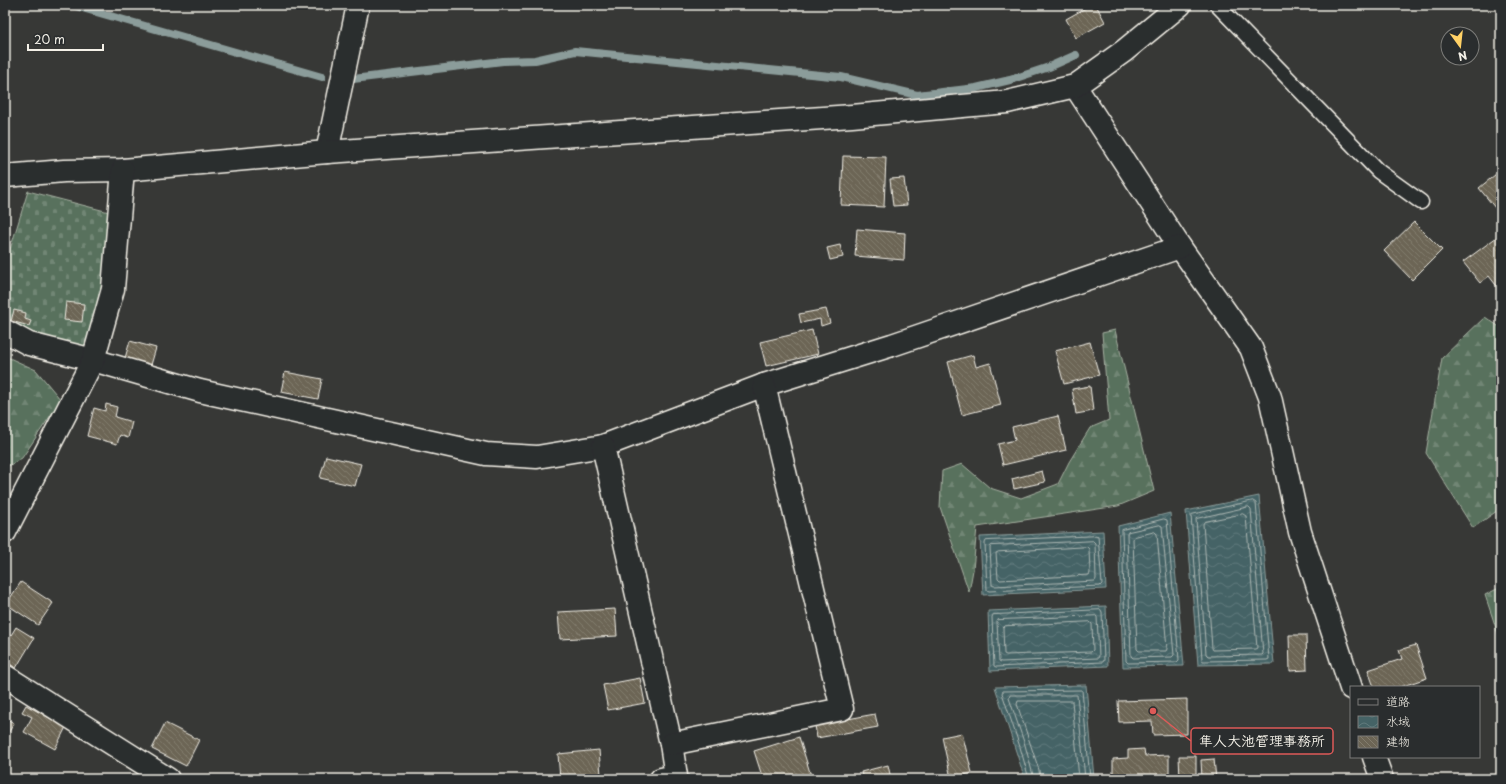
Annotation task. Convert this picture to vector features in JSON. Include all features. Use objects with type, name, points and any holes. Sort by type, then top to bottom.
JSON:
[{"type":"street","points":[[327,152],[358,5]]},
{"type":"street","points":[[5,176],[64,171],[123,170],[327,152],[852,116],[1007,102],[1075,86],[1124,51],[1180,5]]},
{"type":"street","points":[[1075,86],[1180,247],[1251,348],[1270,397],[1300,532],[1350,686]]},
{"type":"street","points":[[5,532],[93,360],[113,289],[123,170]]},
{"type":"street","points":[[5,330],[29,344],[93,360],[200,391],[486,454],[537,458],[603,446],[764,385],[899,342],[1180,247]]},
{"type":"street","points":[[671,744],[842,709],[764,385]]},
{"type":"street","points":[[603,446],[671,744],[676,776],[661,779]]},
{"type":"street","points":[[5,676],[168,779]]},
{"type":"street","points":[[1374,758],[1382,779]]},
{"type":"lane","points":[[1217,5],[1378,171],[1421,202]]},
{"type":"green space","points":[[28,191],[109,212],[105,277],[89,342],[78,349],[32,338],[5,322],[5,266]]},
{"type":"green space","points":[[1485,317],[1501,328],[1501,508],[1473,528],[1426,453],[1442,358]]},
{"type":"green space","points":[[1115,330],[1154,491],[1118,506],[977,527],[973,570],[969,592],[940,507],[942,471],[962,464],[990,488],[1021,498],[1058,484],[1069,462],[1090,428],[1109,420],[1102,333]]},
{"type":"green space","points":[[5,356],[36,370],[61,400],[22,458],[5,468]]},
{"type":"green space","points":[[1501,587],[1501,643],[1485,595]]},
{"type":"water","points":[[1259,496],[1274,664],[1198,665],[1186,511]]},
{"type":"water","points":[[1170,513],[1184,666],[1123,667],[1118,526]]},
{"type":"water","points":[[1103,531],[1106,589],[983,595],[980,537]]},
{"type":"water","points":[[1106,606],[1108,666],[990,671],[988,611]]},
{"type":"water","points":[[1086,685],[1094,779],[1025,779],[995,687]]},
{"type":"building","points":[[1091,5],[1096,5],[1105,22],[1076,38],[1066,19]]},
{"type":"building","points":[[843,156],[886,157],[884,207],[841,205]]},
{"type":"building","points":[[1501,170],[1501,213],[1500,214],[1479,188]]},
{"type":"building","points":[[904,178],[907,205],[893,206],[890,179]]},
{"type":"building","points":[[1414,222],[1442,250],[1412,280],[1384,251]]},
{"type":"building","points":[[857,229],[905,233],[904,260],[855,256]]},
{"type":"building","points":[[1501,234],[1501,288],[1499,289],[1489,276],[1480,283],[1463,262]]},
{"type":"building","points":[[840,245],[843,257],[830,260],[827,248]]},
{"type":"building","points":[[66,302],[84,304],[82,322],[64,320]]},
{"type":"building","points":[[826,309],[830,323],[821,326],[820,319],[801,323],[799,314]]},
{"type":"building","points":[[14,310],[26,313],[25,319],[31,321],[29,326],[11,321]]},
{"type":"building","points":[[812,330],[818,354],[766,366],[760,342]]},
{"type":"building","points":[[130,341],[156,348],[151,365],[125,358]]},
{"type":"building","points":[[1090,342],[1099,375],[1064,384],[1055,351]]},
{"type":"building","points":[[973,355],[976,367],[990,363],[1001,405],[962,415],[948,362]]},
{"type":"building","points":[[285,372],[322,379],[318,399],[281,392]]},
{"type":"building","points":[[1090,386],[1093,411],[1076,414],[1072,389]]},
{"type":"building","points":[[106,404],[117,407],[115,417],[132,422],[128,438],[120,435],[117,444],[87,436],[94,408],[105,411]]},
{"type":"building","points":[[1058,416],[1066,450],[1003,465],[998,444],[1015,440],[1012,427]]},
{"type":"building","points":[[326,456],[361,464],[355,486],[320,478]]},
{"type":"building","points":[[1042,471],[1045,482],[1014,489],[1012,479]]},
{"type":"building","points":[[21,582],[53,603],[38,625],[6,604]]},
{"type":"building","points":[[615,609],[617,636],[560,639],[558,612]]},
{"type":"building","points":[[16,627],[34,638],[16,668],[5,661],[5,645]]},
{"type":"building","points":[[1289,635],[1306,635],[1307,670],[1290,671]]},
{"type":"building","points":[[1416,645],[1427,678],[1403,686],[1374,686],[1368,670],[1402,659],[1399,650]]},
{"type":"building","points":[[640,678],[645,703],[608,710],[603,685]]},
{"type":"building","points":[[1187,699],[1187,734],[1153,735],[1152,721],[1119,722],[1118,701]]},
{"type":"building","points":[[26,705],[66,727],[55,749],[24,732],[32,717],[22,712]]},
{"type":"building","points":[[875,714],[878,727],[817,738],[815,725]]},
{"type":"building","points":[[5,718],[14,723],[5,739]]},
{"type":"building","points":[[165,723],[199,740],[186,766],[152,749]]},
{"type":"building","points":[[962,733],[972,773],[951,778],[942,737]]},
{"type":"building","points":[[799,737],[812,779],[763,779],[754,751]]},
{"type":"building","points":[[1144,749],[1145,756],[1169,755],[1169,779],[1113,779],[1113,759],[1128,758],[1128,750]]},
{"type":"building","points":[[599,750],[601,775],[560,779],[558,754]]},
{"type":"building","points":[[1179,756],[1196,756],[1196,779],[1180,779]]},
{"type":"building","points":[[1214,759],[1216,779],[1202,779],[1201,760]]},
{"type":"building","points":[[888,765],[891,779],[863,779],[861,772]]},
{"type":"waterway","points":[[72,5],[322,77]]},
{"type":"waterway","points":[[353,79],[503,61],[535,60],[575,51],[841,77],[917,95],[976,88],[1010,80],[1049,67],[1076,55]]},
{"type":"place","name":"隼人大池管理事務所","points":[[1153,711]]}]
